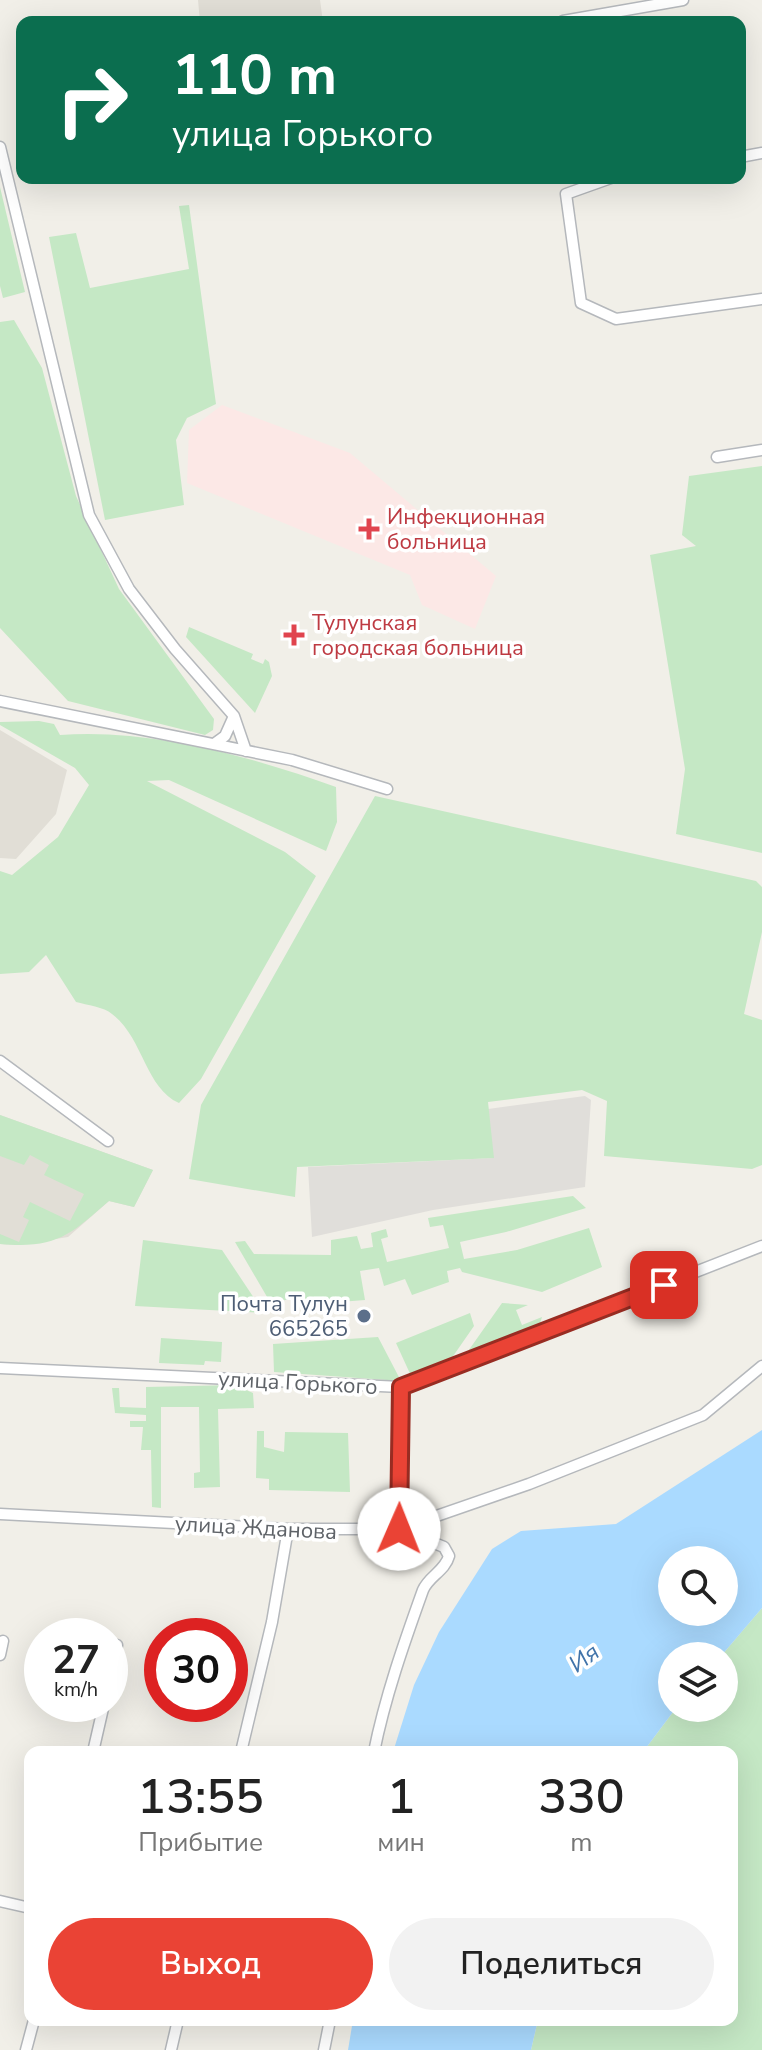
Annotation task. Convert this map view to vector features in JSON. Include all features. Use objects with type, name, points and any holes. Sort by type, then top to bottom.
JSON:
[{"type":"street","points":[[592,16],[683,0]]},
{"type":"street","points":[[0,147],[89,515],[129,589],[175,649],[234,716],[246,751]]},
{"type":"street","points":[[594,184],[566,194],[581,303],[616,319],[762,299]]},
{"type":"street","points":[[717,457],[762,450]]},
{"type":"street","points":[[0,701],[246,751],[387,789]]},
{"type":"street","points":[[214,744],[225,736],[234,716]]},
{"type":"street","points":[[0,1061],[108,1141]]},
{"type":"street","name":"улица Горького","points":[[0,1368],[401,1387],[762,1246]]},
{"type":"street","name":"улица Жданова","points":[[0,1514],[288,1529],[399,1529],[529,1484],[703,1415],[762,1366]]},
{"type":"street","points":[[375,1746],[383,1707],[425,1585],[447,1565],[449,1556],[444,1547],[399,1529],[401,1387]]},
{"type":"street","points":[[242,1746],[272,1622],[288,1529]]},
{"type":"street","points":[[0,1655],[3,1641]]},
{"type":"street","points":[[94,1746],[100,1722]]},
{"type":"street","points":[[0,1901],[24,1907]]},
{"type":"street","points":[[26,2050],[32,2026]]},
{"type":"street","points":[[171,2050],[177,2026]]},
{"type":"street","points":[[324,2050],[329,2026]]},
{"type":"shaded area","points":[[198,0],[320,0],[322,16],[199,16]]},
{"type":"shaded area","name":"Инфекционная больница","points":[[222,405],[350,453],[496,576],[475,629],[422,605],[410,575],[187,483],[189,430]]},
{"type":"shaded area","points":[[0,730],[67,770],[56,814],[16,859],[0,858]]},
{"type":"shaded area","points":[[585,1096],[591,1100],[585,1187],[433,1210],[312,1237],[308,1167],[493,1158],[488,1109]]},
{"type":"shaded area","points":[[0,1115],[153,1170],[134,1207],[109,1201],[68,1237],[18,1245],[0,1244]]},
{"type":"green space","points":[[0,187],[25,292],[3,298],[0,286]]},
{"type":"green space","points":[[189,205],[216,404],[187,418],[176,440],[184,505],[105,520],[49,237],[76,233],[90,288],[189,269],[179,206]]},
{"type":"green space","points":[[14,320],[42,368],[76,496],[119,589],[214,719],[213,730],[205,735],[68,701],[0,628],[0,322]]},
{"type":"green space","points":[[762,466],[762,853],[676,834],[685,769],[650,555],[696,546],[682,535],[689,476]]},
{"type":"green space","points":[[189,627],[253,654],[251,659],[263,664],[265,659],[269,662],[272,676],[255,713],[186,637]]},
{"type":"green space","points":[[39,721],[54,724],[60,735],[129,736],[200,747],[270,765],[336,787],[337,822],[326,851],[169,780],[147,781],[285,852],[316,876],[201,1079],[179,1103],[159,1086],[122,1024],[105,1010],[76,1002],[46,955],[29,972],[0,974],[0,871],[12,875],[58,837],[89,785],[75,768],[0,725],[0,722]]},
{"type":"green space","points":[[375,796],[756,881],[762,887],[762,932],[744,1014],[762,1020],[762,1165],[752,1169],[604,1156],[607,1101],[582,1090],[488,1102],[494,1158],[297,1167],[295,1197],[189,1179],[201,1105]]},
{"type":"green space","points":[[0,1115],[153,1170],[134,1207],[109,1201],[72,1231],[49,1242],[0,1244],[0,1234],[19,1242],[29,1220],[23,1217],[30,1202],[70,1221],[84,1194],[44,1175],[49,1165],[30,1155],[24,1165],[0,1156]]},
{"type":"green space","points":[[573,1196],[586,1208],[460,1242],[464,1259],[517,1250],[589,1228],[602,1267],[542,1292],[462,1272],[460,1268],[447,1271],[449,1282],[412,1295],[405,1279],[384,1286],[379,1268],[360,1271],[365,1300],[302,1305],[301,1298],[270,1302],[235,1242],[245,1241],[254,1254],[331,1255],[331,1240],[357,1236],[361,1249],[373,1247],[371,1233],[386,1229],[388,1237],[381,1239],[387,1262],[449,1248],[443,1225],[430,1227],[428,1218]]},
{"type":"green space","points":[[143,1240],[222,1250],[264,1313],[135,1306]]},
{"type":"green space","points":[[502,1303],[528,1305],[516,1310],[522,1325],[542,1317],[539,1327],[466,1354]]},
{"type":"green space","points":[[470,1313],[474,1326],[449,1362],[412,1378],[396,1343]]},
{"type":"green space","points":[[378,1337],[401,1381],[274,1372],[273,1344]]},
{"type":"green space","points":[[161,1338],[222,1342],[221,1362],[205,1361],[204,1365],[159,1363]]},
{"type":"green space","points":[[235,1385],[253,1393],[254,1408],[218,1409],[220,1487],[194,1488],[194,1473],[200,1472],[199,1407],[161,1407],[161,1508],[152,1507],[151,1450],[141,1450],[143,1427],[130,1427],[130,1421],[146,1421],[146,1415],[115,1413],[112,1388],[119,1388],[120,1407],[146,1408],[146,1387]]},
{"type":"green space","points":[[257,1431],[264,1431],[264,1447],[284,1452],[285,1432],[348,1433],[350,1492],[269,1490],[269,1479],[256,1478]]},
{"type":"green space","points":[[762,1608],[762,2050],[531,2050],[537,2026],[738,2026],[738,1746],[648,1746],[666,1722],[738,1722],[738,1642],[733,1642]]},
{"type":"water","name":"Ия","points":[[762,1430],[762,1608],[733,1642],[658,1642],[658,1722],[666,1722],[648,1746],[395,1746],[414,1685],[439,1632],[492,1549],[521,1531],[616,1524]]},
{"type":"water","points":[[352,2026],[537,2026],[531,2050],[348,2050]]},
{"type":"place","name":"Инфекционная больница","points":[[369,529]]},
{"type":"place","name":"Тулунская городская больница","points":[[294,635]]},
{"type":"place","name":"Почта Тулун 665265","points":[[364,1316]]},
{"type":"route","points":[[399,1529],[401,1387],[664,1285]]}]
